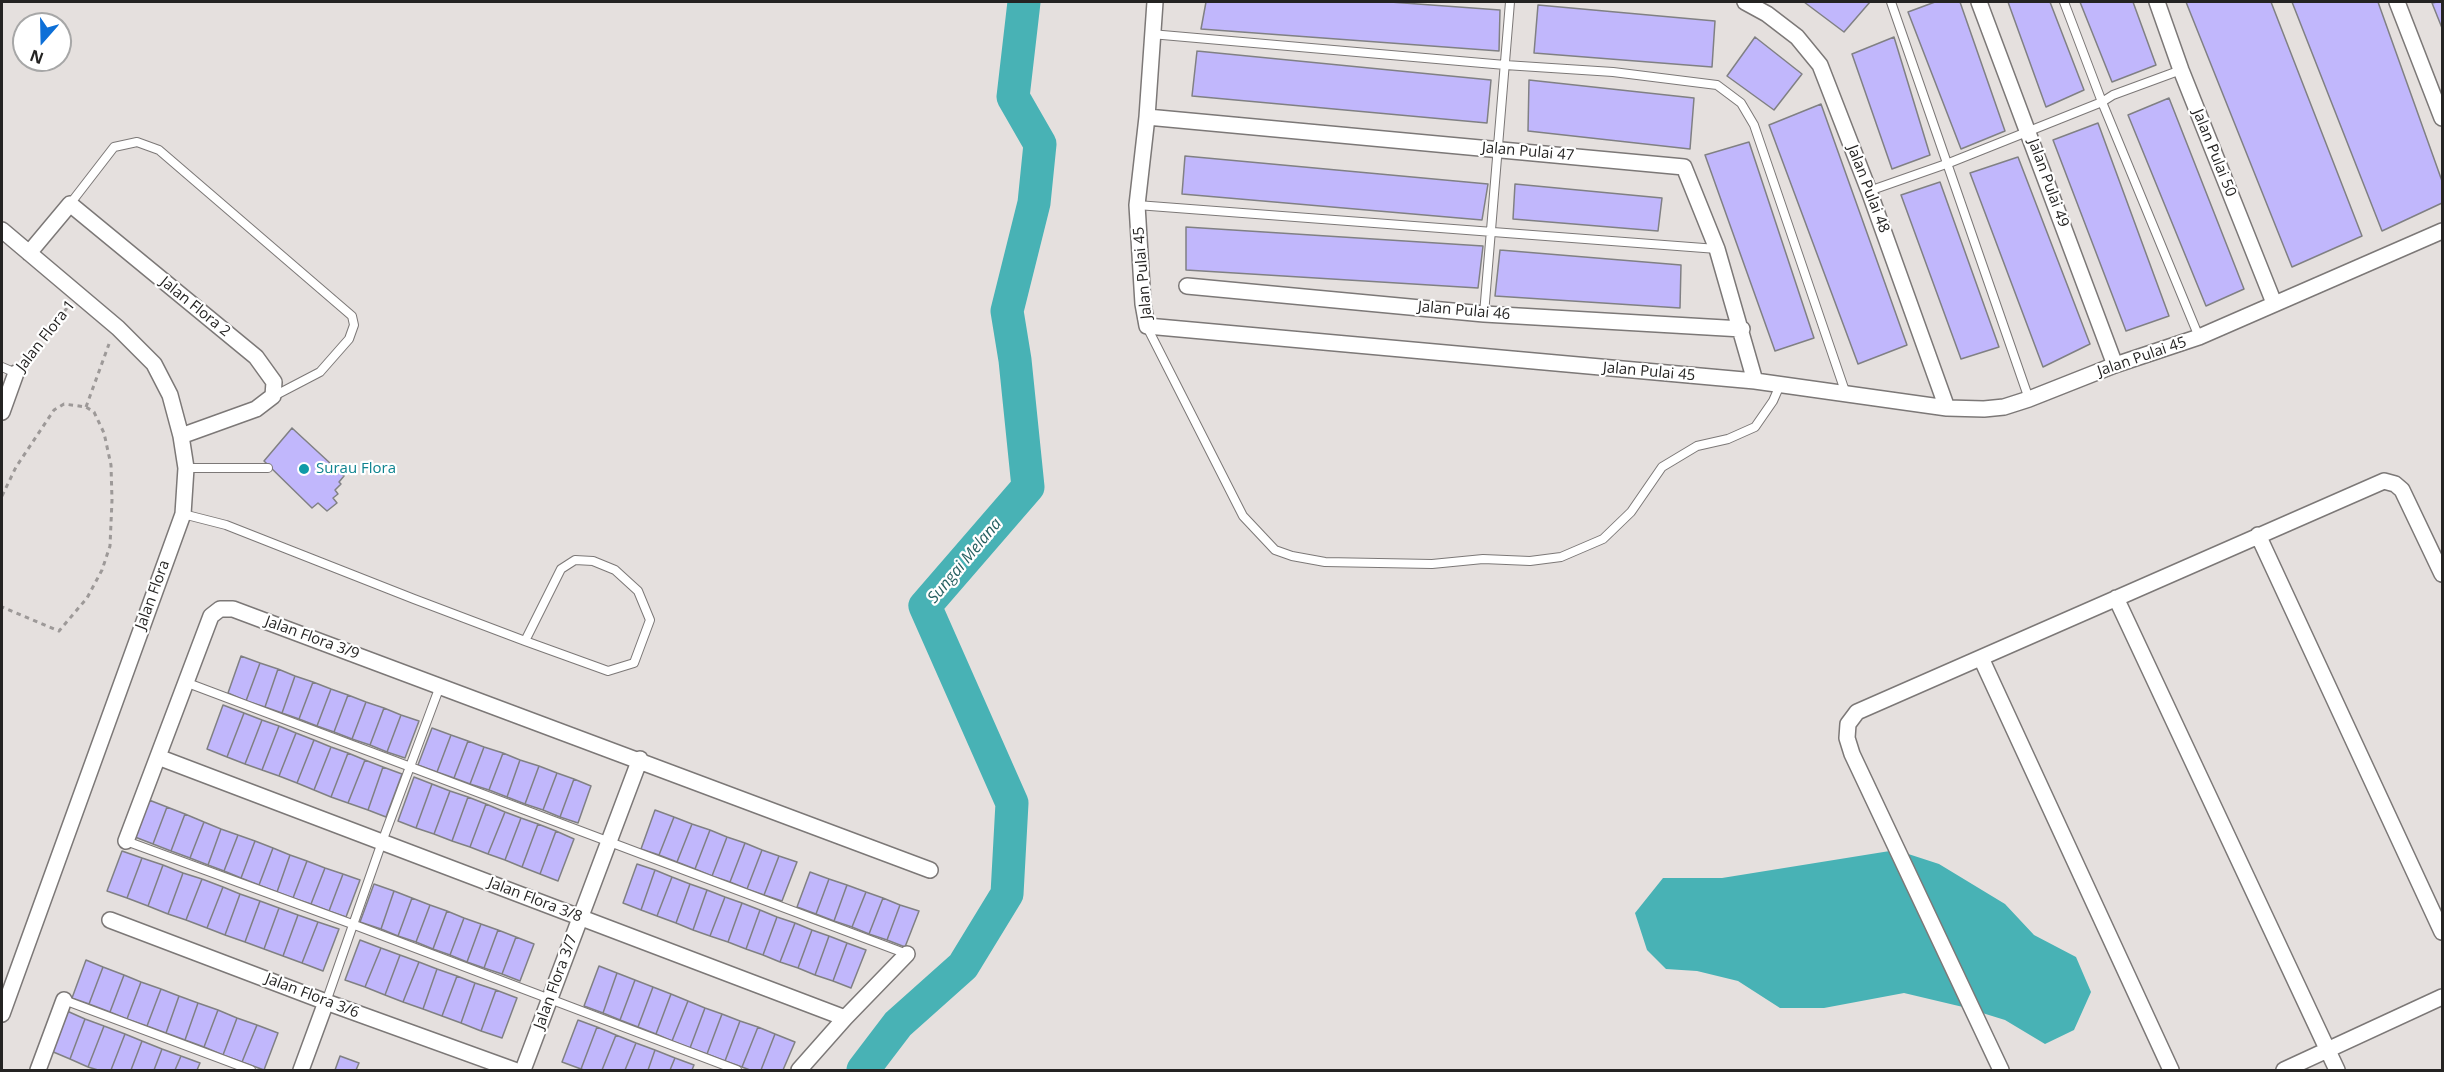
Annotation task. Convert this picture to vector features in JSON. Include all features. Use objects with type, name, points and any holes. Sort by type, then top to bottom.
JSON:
[{"type":"street","name":"Jalan Pulai 45","points":[[1155,2],[1147,117],[1137,205],[1143,304],[1147,326],[1755,381],[1947,408],[1994,408],[2030,399],[2115,365],[2199,337],[2442,231]]},
{"type":"street","name":"Jalan Pulai 48","points":[[1745,2],[1767,14],[1797,37],[1820,65],[1869,191],[1947,408]]},
{"type":"street","name":"Jalan Pulai 49","points":[[1979,2],[2030,132],[2115,365]]},
{"type":"street","name":"Jalan Pulai 50","points":[[2157,2],[2181,70],[2274,303]]},
{"type":"street","points":[[2401,3],[2436,88],[2442,118]]},
{"type":"street","name":"Jalan Pulai 47","points":[[1147,117],[1684,167],[1717,249],[1742,329],[1755,381]]},
{"type":"street","points":[[29,253],[70,204]]},
{"type":"street","name":"Jalan Flora 2","points":[[70,204],[256,357],[274,382],[273,396]]},
{"type":"street","name":"Jalan Flora","points":[[2,230],[118,328],[154,364],[170,395],[181,436],[186,468],[183,514],[2,1014]]},
{"type":"street","name":"Jalan Pulai 46","points":[[1187,286],[1484,314],[1742,329]]},
{"type":"street","name":"Jalan Flora 1","points":[[2,412],[9,370]]},
{"type":"street","points":[[181,436],[256,409],[273,396]]},
{"type":"street","points":[[2001,1071],[1852,754],[1847,738],[1848,724],[1857,712],[2384,481],[2395,484],[2402,490],[2442,574]]},
{"type":"street","points":[[2258,535],[2442,932]]},
{"type":"street","points":[[2116,598],[2337,1071]]},
{"type":"street","name":"Jalan Flora 3/9","points":[[126,841],[211,616],[220,609],[233,609],[640,759],[930,870]]},
{"type":"street","points":[[1981,658],[2171,1071]]},
{"type":"street","name":"Jalan Flora 3/8","points":[[158,758],[845,1018]]},
{"type":"street","name":"Jalan Flora 3/7","points":[[524,1071],[640,759]]},
{"type":"street","name":"Jalan Flora 3/6","points":[[110,920],[514,1071]]},
{"type":"street","points":[[799,1071],[845,1018],[907,954]]},
{"type":"street","points":[[2284,1071],[2442,997]]},
{"type":"street","points":[[38,1071],[64,1000]]},
{"type":"street","points":[[301,1071],[326,1002]]},
{"type":"lane","points":[[1484,314],[1510,2]]},
{"type":"lane","points":[[1891,2],[2030,399]]},
{"type":"lane","points":[[2064,2],[2102,102],[2199,337]]},
{"type":"lane","points":[[1151,34],[1505,65],[1613,72],[1717,85],[1741,103],[1754,125],[1846,394]]},
{"type":"lane","points":[[1869,191],[1949,164],[2102,102],[2113,95],[2181,70]]},
{"type":"lane","points":[[70,204],[114,147],[137,142],[159,150],[352,316],[354,325],[349,339],[320,372],[273,396]]},
{"type":"lane","points":[[1137,205],[1717,249]]},
{"type":"lane","points":[[1147,326],[1243,516],[1275,550],[1324,562],[1432,564],[1483,559],[1530,561],[1561,557],[1603,539],[1631,512],[1662,466],[1697,446],[1728,440],[1755,427],[1773,401],[1780,385]]},
{"type":"lane","points":[[186,468],[268,468]]},
{"type":"lane","points":[[183,514],[226,525],[525,641],[608,671],[634,663],[650,620],[638,591],[615,570],[592,561],[575,560],[561,568],[525,641]]},
{"type":"lane","points":[[185,682],[907,954]]},
{"type":"lane","points":[[326,1002],[352,924],[440,686]]},
{"type":"lane","points":[[126,841],[352,924],[737,1071]]},
{"type":"lane","points":[[64,1000],[251,1071]]},
{"type":"path","name":"Jalan Flora 1","points":[[9,370],[78,295]]},
{"type":"path","points":[[86,407],[106,349],[118,328]]},
{"type":"path","points":[[2,496],[22,458],[54,411],[64,404],[86,407],[94,412],[104,433],[111,465],[110,546],[102,570],[87,598],[59,631],[2,607]]},
{"type":"water","points":[[1896,850],[1939,864],[2005,904],[2034,935],[2076,957],[2091,992],[2074,1030],[2045,1044],[2005,1020],[1904,993],[1824,1008],[1780,1008],[1738,981],[1697,971],[1666,969],[1647,950],[1635,913],[1663,878],[1722,878]]},
{"type":"building","points":[[1206,2],[1390,2],[1500,10],[1499,51],[1201,29]]},
{"type":"building","points":[[1804,2],[1870,2],[1844,32]]},
{"type":"building","points":[[1935,2],[1960,2],[2005,131],[1961,149],[1908,12]]},
{"type":"building","points":[[2008,2],[2050,2],[2084,90],[2046,107]]},
{"type":"building","points":[[2080,2],[2133,2],[2156,65],[2112,82]]},
{"type":"building","points":[[2186,2],[2271,2],[2362,236],[2292,267]]},
{"type":"building","points":[[2292,2],[2378,2],[2442,181],[2442,203],[2382,231]]},
{"type":"building","points":[[2442,2],[2442,28],[2432,3]]},
{"type":"building","points":[[1538,5],[1715,21],[1712,67],[1534,53]]},
{"type":"building","points":[[1755,37],[1802,74],[1774,110],[1727,76]]},
{"type":"building","points":[[1894,37],[1930,155],[1892,169],[1852,54]]},
{"type":"building","points":[[1197,51],[1491,80],[1487,123],[1192,96]]},
{"type":"building","points":[[1529,80],[1694,98],[1690,149],[1528,131]]},
{"type":"building","points":[[2169,98],[2244,289],[2206,306],[2128,115]]},
{"type":"building","points":[[1821,104],[1907,345],[1858,364],[1769,125]]},
{"type":"building","points":[[2098,123],[2169,316],[2126,331],[2053,140]]},
{"type":"building","points":[[1749,142],[1814,338],[1775,351],[1705,155]]},
{"type":"building","points":[[1185,156],[1488,184],[1482,220],[1182,194]]},
{"type":"building","points":[[2018,157],[2090,344],[2043,367],[1970,173]]},
{"type":"building","points":[[1940,182],[1999,347],[1961,359],[1901,195]]},
{"type":"building","points":[[1515,184],[1662,198],[1658,231],[1513,219]]},
{"type":"building","points":[[1186,227],[1483,246],[1478,288],[1186,270]]},
{"type":"building","points":[[1500,250],[1681,265],[1680,308],[1495,296]]},
{"type":"building","name":"Surau Flora","points":[[292,428],[344,476],[339,482],[341,484],[335,490],[338,494],[333,498],[337,503],[327,511],[318,503],[312,508],[264,461]]},
{"type":"building","points":[[241,656],[260,663],[246,701],[228,693]]},
{"type":"building","points":[[260,663],[278,669],[265,707],[246,701]]},
{"type":"building","points":[[278,669],[295,676],[282,713],[265,707]]},
{"type":"building","points":[[295,676],[313,682],[299,719],[282,713]]},
{"type":"building","points":[[313,682],[331,689],[317,726],[299,719]]},
{"type":"building","points":[[331,689],[348,695],[334,732],[317,726]]},
{"type":"building","points":[[348,695],[366,702],[352,739],[334,732]]},
{"type":"building","points":[[366,702],[384,708],[370,745],[352,739]]},
{"type":"building","points":[[223,705],[244,713],[227,757],[207,749]]},
{"type":"building","points":[[384,708],[401,715],[387,752],[370,745]]},
{"type":"building","points":[[244,713],[262,720],[245,764],[227,757]]},
{"type":"building","points":[[401,715],[419,721],[405,758],[387,752]]},
{"type":"building","points":[[262,720],[279,726],[262,770],[245,764]]},
{"type":"building","points":[[279,726],[296,733],[279,776],[262,770]]},
{"type":"building","points":[[432,728],[451,735],[437,772],[418,765]]},
{"type":"building","points":[[296,733],[314,740],[297,783],[279,776]]},
{"type":"building","points":[[451,735],[468,741],[454,778],[437,772]]},
{"type":"building","points":[[314,740],[331,747],[314,790],[297,783]]},
{"type":"building","points":[[468,741],[484,747],[470,784],[454,778]]},
{"type":"building","points":[[331,747],[348,753],[331,797],[314,790]]},
{"type":"building","points":[[484,747],[503,753],[489,790],[470,784]]},
{"type":"building","points":[[348,753],[365,760],[348,803],[331,797]]},
{"type":"building","points":[[503,753],[520,760],[507,797],[489,790]]},
{"type":"building","points":[[365,760],[383,767],[368,810],[348,803]]},
{"type":"building","points":[[520,760],[539,766],[525,804],[507,797]]},
{"type":"building","points":[[539,766],[557,773],[543,810],[525,804]]},
{"type":"building","points":[[383,767],[402,774],[386,817],[368,810]]},
{"type":"building","points":[[557,773],[574,779],[560,817],[543,810]]},
{"type":"building","points":[[414,777],[432,784],[416,828],[398,821]]},
{"type":"building","points":[[574,779],[591,786],[578,823],[560,817]]},
{"type":"building","points":[[432,784],[450,791],[434,834],[416,828]]},
{"type":"building","points":[[450,791],[468,797],[452,841],[434,834]]},
{"type":"building","points":[[468,797],[486,804],[470,847],[452,841]]},
{"type":"building","points":[[149,800],[167,807],[153,844],[135,837]]},
{"type":"building","points":[[486,804],[505,812],[488,854],[470,847]]},
{"type":"building","points":[[167,807],[185,814],[171,851],[153,844]]},
{"type":"building","points":[[655,810],[674,817],[659,855],[641,849]]},
{"type":"building","points":[[505,812],[521,818],[505,860],[488,854]]},
{"type":"building","points":[[185,814],[204,822],[190,858],[171,851]]},
{"type":"building","points":[[674,817],[692,824],[677,862],[659,855]]},
{"type":"building","points":[[521,818],[538,824],[522,867],[505,860]]},
{"type":"building","points":[[204,822],[221,829],[208,865],[190,858]]},
{"type":"building","points":[[538,824],[556,831],[540,874],[522,867]]},
{"type":"building","points":[[692,824],[710,830],[695,869],[677,862]]},
{"type":"building","points":[[221,829],[238,835],[224,871],[208,865]]},
{"type":"building","points":[[710,830],[727,837],[712,876],[695,869]]},
{"type":"building","points":[[556,831],[574,839],[558,881],[540,874]]},
{"type":"building","points":[[238,835],[255,841],[241,878],[224,871]]},
{"type":"building","points":[[727,837],[745,843],[730,882],[712,876]]},
{"type":"building","points":[[255,841],[273,848],[259,885],[241,878]]},
{"type":"building","points":[[745,843],[762,850],[747,889],[730,882]]},
{"type":"building","points":[[273,848],[290,855],[277,892],[259,885]]},
{"type":"building","points":[[762,850],[779,856],[764,895],[747,889]]},
{"type":"building","points":[[122,851],[142,858],[127,898],[107,891]]},
{"type":"building","points":[[290,855],[307,861],[293,898],[277,892]]},
{"type":"building","points":[[779,856],[797,862],[782,901],[764,895]]},
{"type":"building","points":[[142,858],[163,865],[148,906],[127,898]]},
{"type":"building","points":[[307,861],[325,868],[311,904],[293,898]]},
{"type":"building","points":[[637,864],[655,870],[641,910],[623,903]]},
{"type":"building","points":[[163,865],[183,873],[168,914],[148,906]]},
{"type":"building","points":[[325,868],[343,874],[329,911],[311,904]]},
{"type":"building","points":[[655,870],[672,877],[657,916],[641,910]]},
{"type":"building","points":[[810,872],[829,879],[816,914],[797,907]]},
{"type":"building","points":[[183,873],[202,879],[186,920],[168,914]]},
{"type":"building","points":[[343,874],[360,880],[346,917],[329,911]]},
{"type":"building","points":[[672,877],[690,884],[676,923],[657,916]]},
{"type":"building","points":[[202,879],[223,887],[207,928],[186,920]]},
{"type":"building","points":[[829,879],[847,885],[834,921],[816,914]]},
{"type":"building","points":[[374,884],[394,891],[381,929],[360,922]]},
{"type":"building","points":[[690,884],[707,890],[693,930],[676,923]]},
{"type":"building","points":[[847,885],[866,892],[852,927],[834,921]]},
{"type":"building","points":[[223,887],[240,894],[225,935],[207,928]]},
{"type":"building","points":[[707,890],[725,897],[710,936],[693,930]]},
{"type":"building","points":[[394,891],[412,898],[398,936],[381,929]]},
{"type":"building","points":[[866,892],[883,898],[869,934],[852,927]]},
{"type":"building","points":[[240,894],[260,901],[245,942],[225,935]]},
{"type":"building","points":[[725,897],[742,903],[728,942],[710,936]]},
{"type":"building","points":[[412,898],[430,905],[416,942],[398,936]]},
{"type":"building","points":[[883,898],[900,905],[887,940],[869,934]]},
{"type":"building","points":[[260,901],[279,908],[264,949],[245,942]]},
{"type":"building","points":[[742,903],[760,910],[746,949],[728,942]]},
{"type":"building","points":[[430,905],[447,911],[433,949],[416,942]]},
{"type":"building","points":[[900,905],[919,911],[905,947],[887,940]]},
{"type":"building","points":[[279,908],[298,915],[283,956],[264,949]]},
{"type":"building","points":[[760,910],[777,917],[763,955],[746,949]]},
{"type":"building","points":[[447,911],[464,918],[450,955],[433,949]]},
{"type":"building","points":[[298,915],[318,922],[302,963],[283,956]]},
{"type":"building","points":[[777,917],[795,923],[780,962],[763,955]]},
{"type":"building","points":[[464,918],[481,924],[467,962],[450,955]]},
{"type":"building","points":[[318,922],[339,929],[323,971],[302,963]]},
{"type":"building","points":[[795,923],[812,930],[798,968],[780,962]]},
{"type":"building","points":[[481,924],[498,930],[484,968],[467,962]]},
{"type":"building","points":[[498,930],[516,937],[502,974],[484,968]]},
{"type":"building","points":[[812,930],[829,936],[815,975],[798,968]]},
{"type":"building","points":[[829,936],[847,943],[833,981],[815,975]]},
{"type":"building","points":[[516,937],[534,944],[520,981],[502,974]]},
{"type":"building","points":[[360,940],[381,948],[365,987],[345,980]]},
{"type":"building","points":[[847,943],[866,950],[851,988],[833,981]]},
{"type":"building","points":[[381,948],[400,955],[385,995],[365,987]]},
{"type":"building","points":[[400,955],[419,962],[403,1002],[385,995]]},
{"type":"building","points":[[86,960],[103,967],[89,1004],[72,998]]},
{"type":"building","points":[[419,962],[437,969],[423,1009],[403,1002]]},
{"type":"building","points":[[599,966],[617,973],[603,1013],[584,1006]]},
{"type":"building","points":[[103,967],[124,975],[110,1012],[89,1004]]},
{"type":"building","points":[[437,969],[457,976],[442,1016],[423,1009]]},
{"type":"building","points":[[617,973],[635,980],[620,1020],[603,1013]]},
{"type":"building","points":[[124,975],[141,982],[127,1019],[110,1012]]},
{"type":"building","points":[[457,976],[475,983],[461,1023],[442,1016]]},
{"type":"building","points":[[635,980],[653,987],[638,1027],[620,1020]]},
{"type":"building","points":[[141,982],[161,989],[147,1026],[127,1019]]},
{"type":"building","points":[[475,983],[496,990],[481,1031],[461,1023]]},
{"type":"building","points":[[653,987],[671,994],[656,1034],[638,1027]]},
{"type":"building","points":[[161,989],[179,996],[166,1033],[147,1026]]},
{"type":"building","points":[[496,990],[517,998],[502,1038],[481,1031]]},
{"type":"building","points":[[671,994],[688,1001],[672,1041],[656,1034]]},
{"type":"building","points":[[179,996],[198,1003],[185,1040],[166,1033]]},
{"type":"building","points":[[688,1001],[705,1008],[690,1048],[672,1041]]},
{"type":"building","points":[[198,1003],[218,1010],[204,1047],[185,1040]]},
{"type":"building","points":[[705,1008],[722,1014],[707,1054],[690,1048]]},
{"type":"building","points":[[218,1010],[237,1018],[223,1055],[204,1047]]},
{"type":"building","points":[[67,1011],[85,1019],[70,1059],[51,1051]]},
{"type":"building","points":[[722,1014],[740,1021],[725,1061],[707,1054]]},
{"type":"building","points":[[237,1018],[257,1025],[242,1062],[223,1055]]},
{"type":"building","points":[[85,1019],[104,1026],[88,1067],[70,1059]]},
{"type":"building","points":[[578,1020],[597,1027],[581,1069],[562,1062]]},
{"type":"building","points":[[740,1021],[758,1027],[742,1067],[725,1061]]},
{"type":"building","points":[[257,1025],[278,1033],[264,1070],[242,1062]]},
{"type":"building","points":[[104,1026],[125,1034],[111,1070],[88,1067]]},
{"type":"building","points":[[597,1027],[616,1035],[602,1070],[581,1069]]},
{"type":"building","points":[[758,1027],[775,1034],[761,1070],[750,1070],[742,1067]]},
{"type":"building","points":[[125,1034],[142,1041],[131,1070],[111,1070]]},
{"type":"building","points":[[775,1034],[795,1042],[783,1070],[761,1070]]},
{"type":"building","points":[[616,1035],[636,1043],[625,1070],[602,1070]]},
{"type":"building","points":[[142,1041],[162,1049],[154,1070],[131,1070]]},
{"type":"building","points":[[636,1043],[655,1050],[648,1070],[625,1070]]},
{"type":"building","points":[[162,1049],[181,1056],[175,1070],[154,1070]]},
{"type":"building","points":[[655,1050],[675,1058],[670,1070],[648,1070]]},
{"type":"building","points":[[181,1056],[200,1063],[197,1070],[175,1070]]},
{"type":"building","points":[[340,1056],[359,1063],[356,1070],[335,1070]]},
{"type":"building","points":[[675,1058],[694,1065],[692,1070],[670,1070]]},
{"type":"waterway","name":"Sungai Melana","points":[[863,1070],[898,1024],[963,966],[1007,894],[1012,803],[925,606],[1028,487],[1015,360],[1007,311],[1034,203],[1040,144],[1013,97],[1024,2]]},
{"type":"place","name":"Surau Flora","points":[[304,469]]}]
